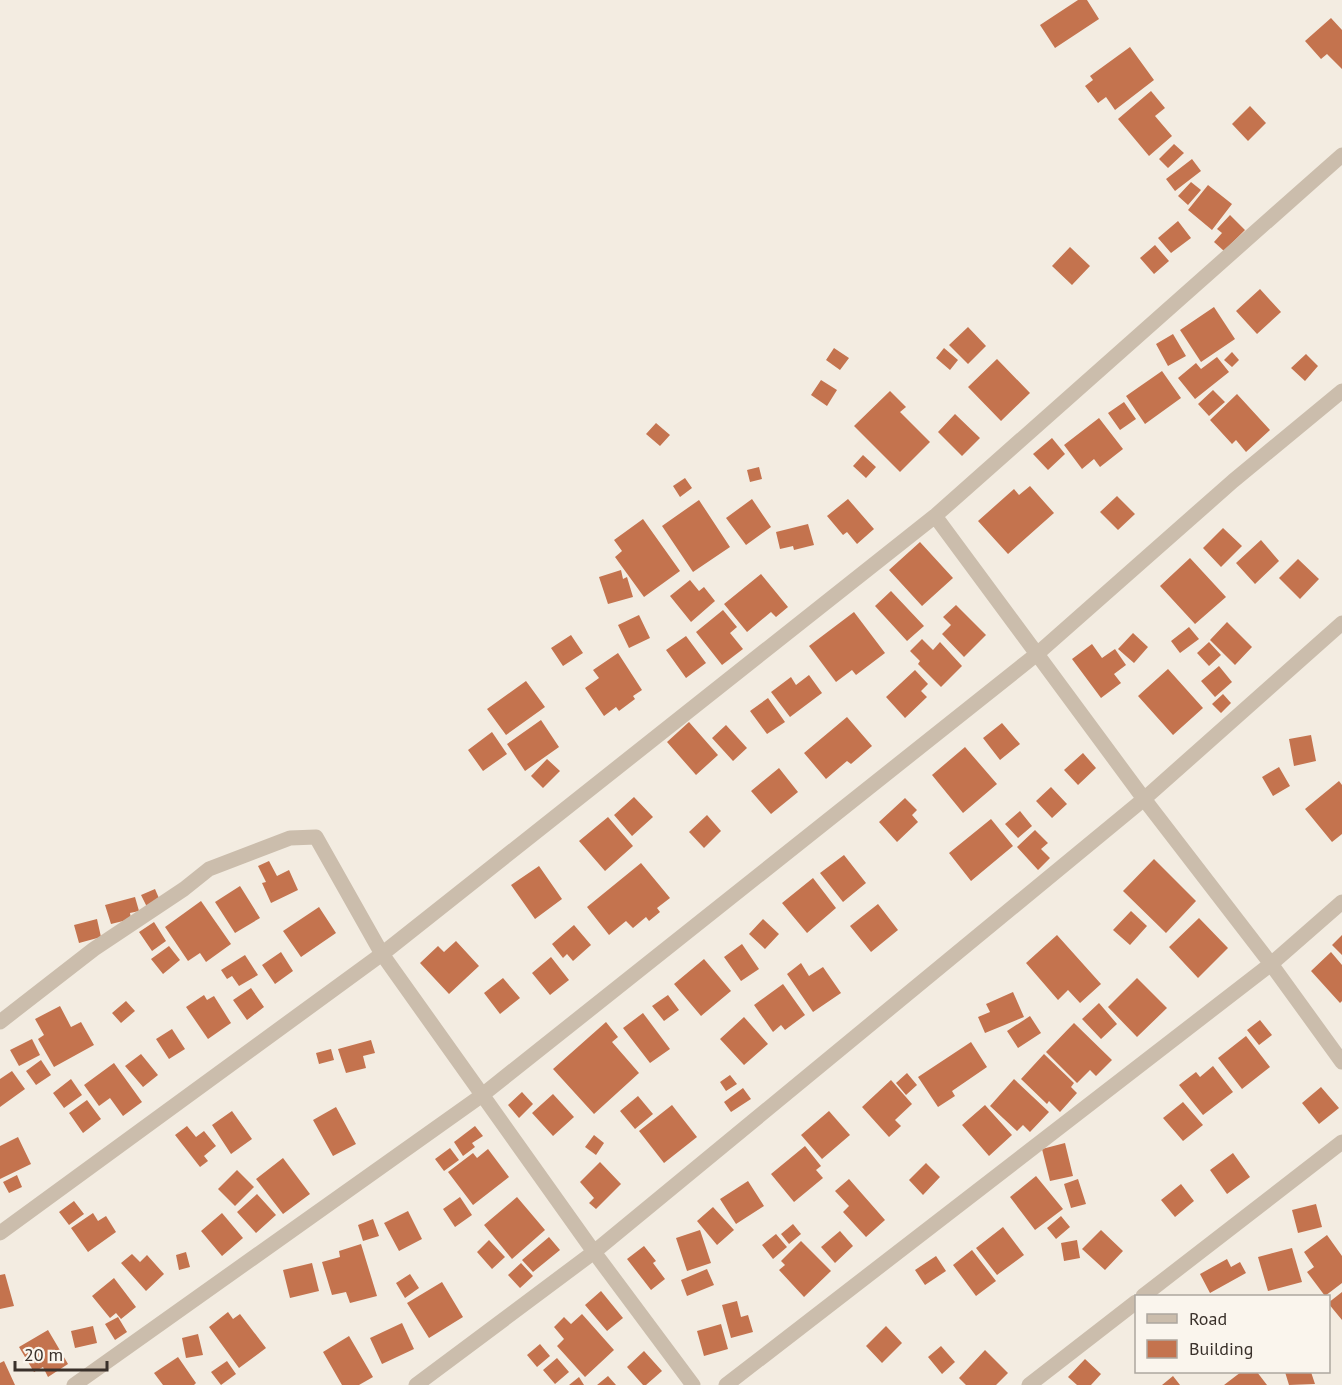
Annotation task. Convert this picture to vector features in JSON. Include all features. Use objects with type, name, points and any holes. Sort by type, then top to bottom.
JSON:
[{"type":"street","points":[[0,1233],[382,954],[935,516],[1342,155]]},
{"type":"street","points":[[74,1385],[482,1096],[1037,654],[1233,481],[1342,391]]},
{"type":"street","points":[[935,516],[1342,1062]]},
{"type":"street","points":[[416,1385],[594,1252],[1144,799],[1342,623]]},
{"type":"street","points":[[0,1022],[94,949],[184,889],[209,869],[290,838],[316,837],[382,954],[594,1252],[693,1385]]},
{"type":"street","points":[[726,1385],[1271,964],[1342,902]]},
{"type":"street","points":[[1144,1295],[1342,1142]]},
{"type":"street","points":[[1029,1385],[1135,1304]]},
{"type":"building","points":[[1078,0],[1087,0],[1099,19],[1055,48],[1040,25]]},
{"type":"building","points":[[1331,18],[1342,30],[1342,69],[1327,54],[1321,59],[1305,41]]},
{"type":"building","points":[[1130,47],[1154,80],[1115,110],[1106,97],[1098,103],[1085,86],[1093,80],[1090,76]]},
{"type":"building","points":[[1151,91],[1165,108],[1155,116],[1172,136],[1149,156],[1118,119]]},
{"type":"building","points":[[1250,106],[1266,123],[1248,141],[1232,124]]},
{"type":"building","points":[[1174,144],[1184,153],[1168,168],[1159,159]]},
{"type":"building","points":[[1192,159],[1201,171],[1175,191],[1166,179]]},
{"type":"building","points":[[1191,182],[1201,190],[1188,205],[1178,196]]},
{"type":"building","points":[[1208,185],[1232,204],[1212,230],[1188,210]]},
{"type":"building","points":[[1230,215],[1245,230],[1224,251],[1214,242],[1222,233],[1217,229]]},
{"type":"building","points":[[1178,221],[1191,238],[1171,253],[1158,238]]},
{"type":"building","points":[[1155,245],[1169,261],[1154,274],[1140,258]]},
{"type":"building","points":[[1070,247],[1090,266],[1072,285],[1052,266]]},
{"type":"building","points":[[1260,289],[1281,312],[1257,334],[1236,311]]},
{"type":"building","points":[[1214,307],[1235,339],[1201,362],[1180,330]]},
{"type":"building","points":[[968,327],[986,346],[968,364],[949,345]]},
{"type":"building","points":[[1173,334],[1186,356],[1168,366],[1156,344]]},
{"type":"building","points":[[834,348],[849,358],[840,370],[826,360]]},
{"type":"building","points":[[944,348],[958,360],[950,370],[936,358]]},
{"type":"building","points":[[1232,352],[1239,360],[1232,367],[1224,360]]},
{"type":"building","points":[[1306,354],[1318,366],[1305,381],[1291,368]]},
{"type":"building","points":[[1217,357],[1229,372],[1195,399],[1178,378],[1196,363],[1201,369]]},
{"type":"building","points":[[997,359],[1030,393],[1001,421],[968,387]]},
{"type":"building","points":[[1162,371],[1181,398],[1145,424],[1126,396]]},
{"type":"building","points":[[821,380],[837,390],[827,406],[811,395]]},
{"type":"building","points":[[1213,390],[1225,402],[1209,416],[1198,404]]},
{"type":"building","points":[[890,391],[906,407],[900,412],[930,442],[900,472],[854,426]]},
{"type":"building","points":[[1237,394],[1270,430],[1246,452],[1236,440],[1232,444],[1210,420]]},
{"type":"building","points":[[1124,402],[1136,419],[1120,430],[1108,413]]},
{"type":"building","points":[[955,414],[980,438],[962,456],[938,432]]},
{"type":"building","points":[[1099,418],[1123,449],[1100,467],[1094,459],[1082,469],[1064,445]]},
{"type":"building","points":[[656,423],[670,435],[660,446],[646,434]]},
{"type":"building","points":[[1052,438],[1065,454],[1048,470],[1033,454]]},
{"type":"building","points":[[863,455],[876,467],[866,478],[853,466]]},
{"type":"building","points":[[759,467],[762,479],[750,482],[747,470]]},
{"type":"building","points":[[685,478],[692,488],[680,497],[673,486]]},
{"type":"building","points":[[1030,486],[1054,513],[1008,554],[978,521],[1014,489],[1019,495]]},
{"type":"building","points":[[1117,496],[1135,514],[1118,530],[1100,512]]},
{"type":"building","points":[[752,499],[771,527],[746,545],[726,518]]},
{"type":"building","points":[[848,499],[874,529],[857,544],[847,532],[843,535],[827,516]]},
{"type":"building","points":[[699,500],[730,547],[693,572],[662,526]]},
{"type":"building","points":[[643,519],[680,571],[644,597],[615,557],[622,551],[614,540]]},
{"type":"building","points":[[808,524],[814,545],[794,550],[793,546],[780,549],[776,532]]},
{"type":"building","points":[[1223,528],[1242,546],[1221,567],[1203,548]]},
{"type":"building","points":[[1261,540],[1279,561],[1255,584],[1236,563]]},
{"type":"building","points":[[920,542],[953,578],[922,606],[889,570]]},
{"type":"building","points":[[1190,558],[1226,597],[1195,624],[1160,586]]},
{"type":"building","points":[[1298,559],[1319,579],[1300,599],[1279,578]]},
{"type":"building","points":[[621,570],[623,579],[627,577],[633,597],[608,604],[599,577]]},
{"type":"building","points":[[761,574],[788,607],[776,617],[771,612],[747,632],[724,604]]},
{"type":"building","points":[[690,580],[699,591],[704,587],[715,601],[691,622],[670,596]]},
{"type":"building","points":[[891,591],[924,626],[907,641],[875,606]]},
{"type":"building","points":[[956,605],[986,635],[964,657],[942,634],[951,625],[943,617]]},
{"type":"building","points":[[723,610],[737,627],[730,633],[743,649],[722,665],[696,632]]},
{"type":"building","points":[[854,612],[885,653],[856,675],[852,670],[836,682],[809,646]]},
{"type":"building","points":[[639,615],[650,638],[629,648],[618,625]]},
{"type":"building","points":[[1227,622],[1252,647],[1235,665],[1210,640]]},
{"type":"building","points":[[1189,627],[1199,639],[1180,653],[1171,641]]},
{"type":"building","points":[[1133,633],[1148,647],[1134,663],[1118,649]]},
{"type":"building","points":[[571,635],[583,653],[563,666],[551,648]]},
{"type":"building","points":[[686,636],[706,663],[686,678],[666,650]]},
{"type":"building","points":[[922,639],[933,650],[940,642],[962,666],[941,687],[918,664],[920,661],[910,651]]},
{"type":"building","points":[[1209,642],[1221,655],[1209,666],[1197,653]]},
{"type":"building","points":[[1092,644],[1102,658],[1115,649],[1126,665],[1114,674],[1121,683],[1101,698],[1072,659]]},
{"type":"building","points":[[618,653],[642,690],[633,696],[635,699],[619,711],[616,707],[604,716],[585,688],[599,678],[593,670]]},
{"type":"building","points":[[1219,666],[1232,682],[1215,697],[1201,681]]},
{"type":"building","points":[[1168,669],[1203,708],[1173,735],[1138,696]]},
{"type":"building","points":[[915,670],[928,684],[921,691],[927,697],[905,718],[886,697]]},
{"type":"building","points":[[809,675],[822,693],[790,717],[771,692],[791,677],[796,685]]},
{"type":"building","points":[[526,681],[545,707],[506,735],[487,709]]},
{"type":"building","points":[[1223,694],[1231,703],[1221,713],[1212,704]]},
{"type":"building","points":[[768,698],[785,722],[767,734],[750,711]]},
{"type":"building","points":[[847,717],[872,746],[851,764],[847,761],[826,779],[804,753]]},
{"type":"building","points":[[541,720],[559,747],[525,771],[507,744]]},
{"type":"building","points":[[689,722],[718,755],[696,775],[667,742]]},
{"type":"building","points":[[1002,723],[1020,744],[1000,760],[983,738]]},
{"type":"building","points":[[726,725],[747,748],[733,761],[712,738]]},
{"type":"building","points":[[492,732],[507,754],[483,771],[468,750]]},
{"type":"building","points":[[1311,735],[1316,761],[1294,766],[1289,739]]},
{"type":"building","points":[[965,747],[997,784],[963,813],[932,775]]},
{"type":"building","points":[[1083,753],[1096,768],[1078,785],[1064,770]]},
{"type":"building","points":[[547,759],[560,771],[543,788],[531,776]]},
{"type":"building","points":[[1279,767],[1290,786],[1273,796],[1262,777]]},
{"type":"building","points":[[779,768],[798,792],[771,814],[751,791]]},
{"type":"building","points":[[1339,781],[1342,785],[1342,834],[1332,842],[1305,809]]},
{"type":"building","points":[[1051,787],[1067,804],[1052,818],[1036,801]]},
{"type":"building","points":[[634,797],[653,817],[632,836],[614,815]]},
{"type":"building","points":[[905,798],[917,810],[912,815],[918,822],[897,842],[879,822]]},
{"type":"building","points":[[1020,811],[1032,826],[1018,838],[1005,824]]},
{"type":"building","points":[[707,815],[721,831],[704,848],[689,832]]},
{"type":"building","points":[[608,817],[633,846],[605,871],[579,841]]},
{"type":"building","points":[[991,819],[1013,846],[971,881],[949,853]]},
{"type":"building","points":[[1035,830],[1048,843],[1041,849],[1050,858],[1038,870],[1017,847]]},
{"type":"building","points":[[844,855],[866,883],[843,902],[820,873]]},
{"type":"building","points":[[1154,859],[1196,901],[1166,933],[1123,891]]},
{"type":"building","points":[[269,861],[277,876],[289,870],[298,890],[271,903],[262,883],[266,882],[258,866]]},
{"type":"building","points":[[641,863],[670,898],[657,908],[660,912],[649,921],[646,917],[633,928],[626,921],[609,935],[587,907]]},
{"type":"building","points":[[539,866],[562,899],[535,919],[511,885]]},
{"type":"building","points":[[813,878],[836,908],[807,933],[782,903]]},
{"type":"building","points":[[240,886],[260,918],[235,933],[215,902]]},
{"type":"building","points":[[155,889],[161,903],[148,909],[141,895]]},
{"type":"building","points":[[135,897],[139,911],[130,913],[131,919],[111,924],[105,905]]},
{"type":"building","points":[[201,901],[231,944],[206,962],[200,953],[188,961],[165,927]]},
{"type":"building","points":[[878,904],[898,930],[871,952],[850,926]]},
{"type":"building","points":[[319,907],[336,933],[301,957],[283,931]]},
{"type":"building","points":[[1131,911],[1147,926],[1130,945],[1113,930]]},
{"type":"building","points":[[1199,918],[1228,948],[1198,978],[1169,947]]},
{"type":"building","points":[[97,919],[101,937],[79,943],[74,925]]},
{"type":"building","points":[[763,919],[779,934],[765,949],[749,934]]},
{"type":"building","points":[[154,922],[166,941],[152,951],[139,932]]},
{"type":"building","points":[[574,925],[591,945],[573,961],[567,954],[563,958],[552,944]]},
{"type":"building","points":[[1057,935],[1101,984],[1080,1003],[1068,990],[1058,1000],[1026,963]]},
{"type":"building","points":[[1342,935],[1342,955],[1332,945]]},
{"type":"building","points":[[456,941],[479,966],[449,994],[420,963],[438,946],[444,952]]},
{"type":"building","points":[[742,944],[759,969],[741,981],[724,957]]},
{"type":"building","points":[[169,946],[180,960],[163,974],[151,959]]},
{"type":"building","points":[[281,952],[293,971],[275,984],[262,965]]},
{"type":"building","points":[[1331,952],[1342,965],[1342,1001],[1340,1003],[1311,971]]},
{"type":"building","points":[[245,955],[258,975],[239,986],[232,976],[227,979],[221,970]]},
{"type":"building","points":[[551,957],[569,980],[550,995],[532,973]]},
{"type":"building","points":[[704,959],[731,991],[701,1016],[674,984]]},
{"type":"building","points":[[801,963],[809,976],[823,967],[841,993],[813,1012],[787,974]]},
{"type":"building","points":[[503,978],[520,998],[500,1014],[484,993]]},
{"type":"building","points":[[1137,978],[1167,1008],[1137,1037],[1108,1007]]},
{"type":"building","points":[[783,984],[805,1015],[785,1030],[781,1025],[773,1032],[754,1005]]},
{"type":"building","points":[[251,988],[264,1007],[247,1020],[233,1000]]},
{"type":"building","points":[[1013,992],[1024,1017],[985,1033],[978,1017],[990,1012],[986,1004]]},
{"type":"building","points":[[204,995],[207,1000],[214,996],[231,1023],[208,1039],[186,1007]]},
{"type":"building","points":[[668,995],[679,1010],[664,1021],[652,1006]]},
{"type":"building","points":[[126,1001],[135,1011],[121,1023],[112,1013]]},
{"type":"building","points":[[1099,1003],[1117,1024],[1101,1039],[1082,1019]]},
{"type":"building","points":[[60,1006],[71,1027],[81,1022],[94,1045],[54,1067],[38,1039],[44,1035],[35,1019]]},
{"type":"building","points":[[643,1013],[670,1049],[650,1063],[623,1028]]},
{"type":"building","points":[[1030,1016],[1041,1033],[1018,1048],[1007,1031]]},
{"type":"building","points":[[744,1017],[768,1044],[744,1065],[720,1039]]},
{"type":"building","points":[[1260,1020],[1272,1035],[1259,1045],[1247,1030]]},
{"type":"building","points":[[606,1022],[618,1037],[612,1042],[639,1073],[594,1114],[553,1069]]},
{"type":"building","points":[[1074,1023],[1112,1060],[1096,1076],[1090,1070],[1077,1083],[1046,1052]]},
{"type":"building","points":[[172,1029],[185,1049],[169,1059],[156,1039]]},
{"type":"building","points":[[1246,1036],[1270,1067],[1242,1089],[1218,1058]]},
{"type":"building","points":[[32,1039],[40,1055],[19,1066],[10,1050]]},
{"type":"building","points":[[371,1040],[375,1053],[363,1056],[366,1068],[346,1073],[338,1049]]},
{"type":"building","points":[[971,1042],[987,1067],[952,1091],[955,1096],[938,1107],[918,1077]]},
{"type":"building","points":[[331,1049],[334,1060],[319,1064],[316,1053]]},
{"type":"building","points":[[141,1054],[158,1075],[143,1087],[125,1066]]},
{"type":"building","points":[[1044,1054],[1074,1083],[1071,1087],[1077,1093],[1060,1112],[1049,1101],[1047,1104],[1021,1079]]},
{"type":"building","points":[[41,1060],[51,1075],[36,1085],[26,1071]]},
{"type":"building","points":[[114,1063],[142,1102],[123,1116],[110,1098],[99,1106],[84,1085]]},
{"type":"building","points":[[1213,1066],[1233,1092],[1203,1115],[1179,1085],[1196,1072],[1200,1077]]},
{"type":"building","points":[[12,1071],[25,1089],[0,1107],[0,1079]]},
{"type":"building","points":[[907,1073],[917,1085],[906,1095],[896,1083]]},
{"type":"building","points":[[730,1075],[737,1084],[726,1091],[720,1082]]},
{"type":"building","points":[[71,1079],[82,1095],[64,1108],[53,1093]]},
{"type":"building","points":[[1014,1079],[1049,1112],[1030,1132],[1023,1125],[1017,1131],[990,1106]]},
{"type":"building","points":[[891,1080],[912,1104],[895,1120],[901,1126],[889,1137],[862,1107]]},
{"type":"building","points":[[1321,1087],[1339,1108],[1319,1124],[1302,1103]]},
{"type":"building","points":[[743,1088],[751,1099],[731,1112],[724,1102]]},
{"type":"building","points":[[522,1092],[533,1104],[519,1118],[508,1105]]},
{"type":"building","points":[[553,1094],[574,1117],[553,1136],[532,1113]]},
{"type":"building","points":[[638,1096],[653,1114],[635,1129],[620,1111]]},
{"type":"building","points":[[87,1100],[101,1119],[83,1133],[69,1113]]},
{"type":"building","points":[[1183,1102],[1203,1125],[1183,1141],[1163,1118]]},
{"type":"building","points":[[672,1105],[697,1137],[664,1163],[639,1131]]},
{"type":"building","points":[[985,1105],[1012,1135],[989,1156],[962,1125]]},
{"type":"building","points":[[336,1107],[356,1144],[333,1156],[313,1120]]},
{"type":"building","points":[[232,1111],[252,1139],[231,1154],[212,1125]]},
{"type":"building","points":[[829,1111],[850,1135],[822,1159],[801,1135]]},
{"type":"building","points":[[187,1126],[196,1137],[204,1131],[216,1146],[204,1156],[208,1161],[200,1167],[175,1135]]},
{"type":"building","points":[[475,1126],[483,1136],[472,1143],[475,1147],[463,1156],[454,1142]]},
{"type":"building","points":[[594,1135],[604,1143],[596,1155],[585,1147]]},
{"type":"building","points":[[18,1137],[31,1164],[0,1179],[0,1146]]},
{"type":"building","points":[[1065,1143],[1073,1176],[1050,1181],[1042,1149]]},
{"type":"building","points":[[805,1146],[821,1166],[816,1170],[823,1178],[794,1202],[771,1174]]},
{"type":"building","points":[[450,1148],[459,1160],[444,1171],[435,1159]]},
{"type":"building","points":[[488,1149],[509,1177],[473,1205],[448,1172],[473,1153],[477,1158]]},
{"type":"building","points":[[1233,1153],[1250,1177],[1227,1194],[1210,1170]]},
{"type":"building","points":[[283,1158],[310,1194],[283,1214],[256,1179]]},
{"type":"building","points":[[600,1162],[621,1184],[596,1209],[589,1203],[594,1198],[580,1182]]},
{"type":"building","points":[[926,1163],[940,1177],[923,1195],[909,1180]]},
{"type":"building","points":[[237,1170],[254,1187],[235,1206],[218,1189]]},
{"type":"building","points":[[17,1175],[22,1187],[9,1193],[3,1182]]},
{"type":"building","points":[[1036,1176],[1063,1209],[1035,1230],[1010,1197]]},
{"type":"building","points":[[849,1179],[885,1220],[866,1237],[843,1212],[849,1206],[835,1191]]},
{"type":"building","points":[[1078,1179],[1086,1204],[1071,1208],[1064,1184]]},
{"type":"building","points":[[748,1181],[764,1206],[736,1224],[720,1199]]},
{"type":"building","points":[[1181,1184],[1194,1201],[1175,1217],[1161,1200]]},
{"type":"building","points":[[257,1194],[276,1215],[256,1233],[237,1212]]},
{"type":"building","points":[[460,1197],[472,1215],[455,1227],[443,1209]]},
{"type":"building","points":[[517,1197],[545,1230],[512,1259],[484,1225]]},
{"type":"building","points":[[74,1201],[84,1214],[69,1225],[59,1212]]},
{"type":"building","points":[[1316,1204],[1322,1227],[1298,1233],[1292,1210]]},
{"type":"building","points":[[713,1207],[734,1230],[717,1245],[697,1221]]},
{"type":"building","points":[[408,1211],[422,1239],[399,1251],[384,1223]]},
{"type":"building","points":[[93,1213],[98,1221],[106,1216],[116,1232],[88,1252],[71,1228]]},
{"type":"building","points":[[222,1213],[243,1238],[222,1256],[201,1231]]},
{"type":"building","points":[[1061,1216],[1070,1227],[1056,1239],[1047,1228]]},
{"type":"building","points":[[373,1219],[379,1236],[363,1241],[358,1225]]},
{"type":"building","points":[[793,1224],[801,1234],[789,1244],[781,1234]]},
{"type":"building","points":[[1003,1227],[1024,1255],[997,1275],[976,1248]]},
{"type":"building","points":[[700,1230],[711,1263],[687,1271],[676,1238]]},
{"type":"building","points":[[1101,1230],[1123,1251],[1105,1270],[1082,1249]]},
{"type":"building","points":[[840,1231],[853,1246],[835,1263],[821,1247]]},
{"type":"building","points":[[776,1234],[787,1247],[773,1259],[762,1245]]},
{"type":"building","points":[[1327,1235],[1342,1256],[1342,1283],[1324,1295],[1307,1272],[1314,1267],[1304,1252]]},
{"type":"building","points":[[549,1237],[560,1250],[533,1272],[522,1260]]},
{"type":"building","points":[[489,1240],[505,1257],[492,1269],[477,1252]]},
{"type":"building","points":[[1077,1240],[1080,1258],[1064,1261],[1061,1243]]},
{"type":"building","points":[[801,1241],[831,1271],[804,1297],[779,1270],[785,1265],[781,1261]]},
{"type":"building","points":[[361,1244],[377,1296],[350,1303],[346,1292],[332,1295],[322,1262],[340,1257],[339,1251]]},
{"type":"building","points":[[644,1246],[656,1261],[653,1263],[665,1279],[651,1290],[627,1259]]},
{"type":"building","points":[[1292,1248],[1302,1282],[1268,1291],[1258,1257]]},
{"type":"building","points":[[972,1250],[996,1281],[976,1296],[953,1265]]},
{"type":"building","points":[[186,1252],[190,1267],[179,1270],[176,1255]]},
{"type":"building","points":[[132,1254],[140,1262],[147,1255],[164,1274],[146,1291],[121,1263]]},
{"type":"building","points":[[936,1256],[946,1271],[925,1285],[915,1270]]},
{"type":"building","points":[[1227,1259],[1231,1267],[1240,1262],[1246,1273],[1210,1293],[1200,1274]]},
{"type":"building","points":[[312,1263],[319,1291],[290,1298],[283,1270]]},
{"type":"building","points":[[521,1263],[533,1276],[520,1288],[508,1275]]},
{"type":"building","points":[[707,1269],[714,1285],[687,1296],[681,1280]]},
{"type":"building","points":[[5,1274],[14,1306],[0,1309],[0,1275]]},
{"type":"building","points":[[410,1274],[419,1288],[405,1298],[396,1283]]},
{"type":"building","points":[[114,1278],[136,1307],[121,1319],[116,1313],[110,1318],[92,1296]]},
{"type":"building","points":[[442,1282],[463,1317],[429,1338],[407,1303]]},
{"type":"building","points":[[601,1291],[623,1318],[607,1331],[585,1305]]},
{"type":"building","points":[[1342,1292],[1342,1320],[1330,1305],[1330,1301]]},
{"type":"building","points":[[737,1301],[741,1317],[748,1315],[753,1332],[731,1338],[722,1305]]},
{"type":"building","points":[[228,1312],[233,1319],[240,1314],[266,1348],[239,1368],[209,1327]]},
{"type":"building","points":[[582,1314],[614,1350],[585,1377],[557,1346],[564,1339],[554,1327],[564,1317],[571,1324]]},
{"type":"building","points":[[118,1317],[127,1332],[115,1340],[105,1324]]},
{"type":"building","points":[[402,1323],[414,1349],[382,1364],[370,1338]]},
{"type":"building","points":[[721,1324],[728,1349],[704,1356],[697,1331]]},
{"type":"building","points":[[93,1326],[97,1343],[75,1348],[71,1331]]},
{"type":"building","points":[[886,1326],[902,1343],[882,1363],[866,1346]]},
{"type":"building","points":[[48,1330],[68,1364],[48,1377],[43,1367],[34,1372],[19,1347]]},
{"type":"building","points":[[198,1334],[203,1355],[186,1358],[182,1338]]},
{"type":"building","points":[[349,1336],[373,1377],[359,1385],[342,1385],[323,1352]]},
{"type":"building","points":[[540,1344],[550,1356],[537,1367],[527,1355]]},
{"type":"building","points":[[941,1346],[955,1362],[942,1374],[928,1357]]},
{"type":"building","points":[[985,1350],[1008,1373],[996,1385],[966,1385],[959,1378]]},
{"type":"building","points":[[644,1351],[662,1371],[646,1385],[643,1385],[627,1367]]},
{"type":"building","points":[[178,1357],[196,1383],[194,1385],[163,1385],[154,1373]]},
{"type":"building","points":[[557,1358],[569,1372],[555,1384],[543,1370]]},
{"type":"building","points":[[1085,1359],[1101,1374],[1091,1385],[1077,1385],[1068,1377]]},
{"type":"building","points":[[4,1361],[15,1385],[0,1385],[0,1363]]},
{"type":"building","points":[[227,1361],[236,1374],[221,1385],[211,1372]]},
{"type":"building","points":[[1240,1373],[1258,1373],[1267,1385],[1224,1385]]},
{"type":"building","points":[[1285,1373],[1311,1373],[1315,1384],[1289,1385]]},
{"type":"building","points":[[608,1376],[616,1385],[597,1385]]},
{"type":"building","points":[[1173,1376],[1180,1385],[1162,1385]]},
{"type":"building","points":[[579,1377],[584,1385],[569,1385]]}]
